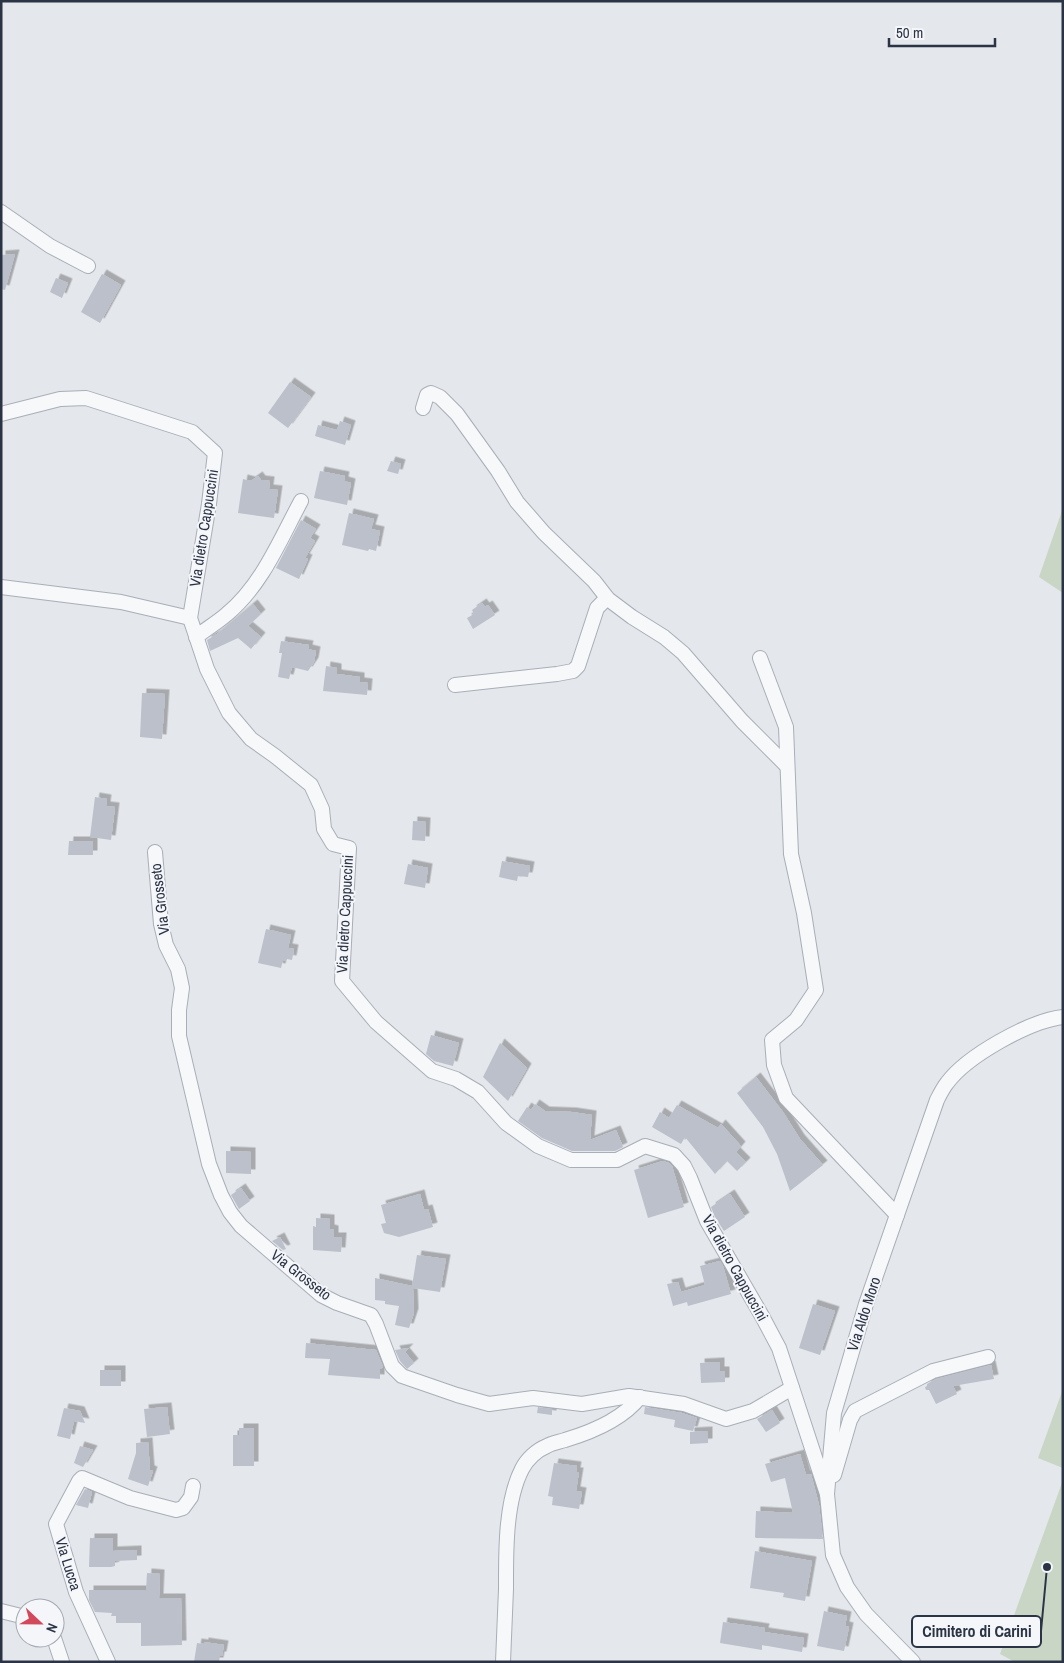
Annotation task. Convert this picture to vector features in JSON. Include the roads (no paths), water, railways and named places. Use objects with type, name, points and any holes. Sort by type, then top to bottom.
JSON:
[{"type":"street","points":[[1,212],[58,251],[88,266]]},
{"type":"street","points":[[423,408],[427,395],[431,393],[440,397],[457,414],[518,502],[544,533],[594,581],[607,598],[683,653],[742,721],[787,766]]},
{"type":"street","name":"Via dietro Cappuccini","points":[[1,414],[60,398],[86,398],[192,432],[215,453],[209,504],[190,618],[207,669],[229,713],[251,739],[276,756],[311,785],[322,809],[324,829],[333,844],[349,848],[342,981],[376,1022],[432,1071],[456,1079],[478,1092],[506,1123],[538,1146],[572,1160],[617,1160],[645,1146],[674,1155],[684,1166],[706,1221],[774,1340],[827,1494]]},
{"type":"street","points":[[196,637],[228,614],[247,593],[269,563],[301,501]]},
{"type":"street","points":[[1,587],[121,602],[190,618]]},
{"type":"street","points":[[456,685],[573,671],[578,666],[597,608],[607,598]]},
{"type":"street","points":[[760,658],[786,727],[791,854],[804,913],[816,990],[796,1020],[772,1040],[774,1065],[786,1098],[897,1215]]},
{"type":"street","name":"Via Grosseto","points":[[155,852],[161,924],[166,945],[178,969],[182,988],[179,1010],[179,1036],[209,1164],[221,1195],[230,1212],[241,1226],[320,1294],[337,1303],[371,1315],[392,1366],[402,1376],[488,1404],[533,1398],[582,1404],[629,1396],[684,1404],[726,1419],[753,1411],[792,1388]]},
{"type":"street","name":"Via Aldo Moro","points":[[913,1662],[866,1614],[847,1587],[833,1554],[827,1494],[834,1413],[866,1304],[937,1100],[948,1082],[987,1050],[1031,1025],[1050,1018],[1063,1017]]},
{"type":"street","points":[[827,1494],[838,1466],[850,1420],[855,1412],[933,1371],[988,1357]]},
{"type":"street","points":[[503,1662],[507,1530],[512,1500],[522,1469],[538,1450],[591,1431],[611,1421],[631,1409],[640,1397]]},
{"type":"street","name":"Via Lucca","points":[[108,1662],[76,1592],[56,1524],[82,1478],[130,1498],[176,1510],[183,1508],[191,1497],[193,1486]]},
{"type":"street","points":[[1,1611],[15,1614]]},
{"type":"street","points":[[57,1648],[62,1662]]},
{"type":"place","name":"Cimitero di Carini","points":[[1047,1567]]}]
